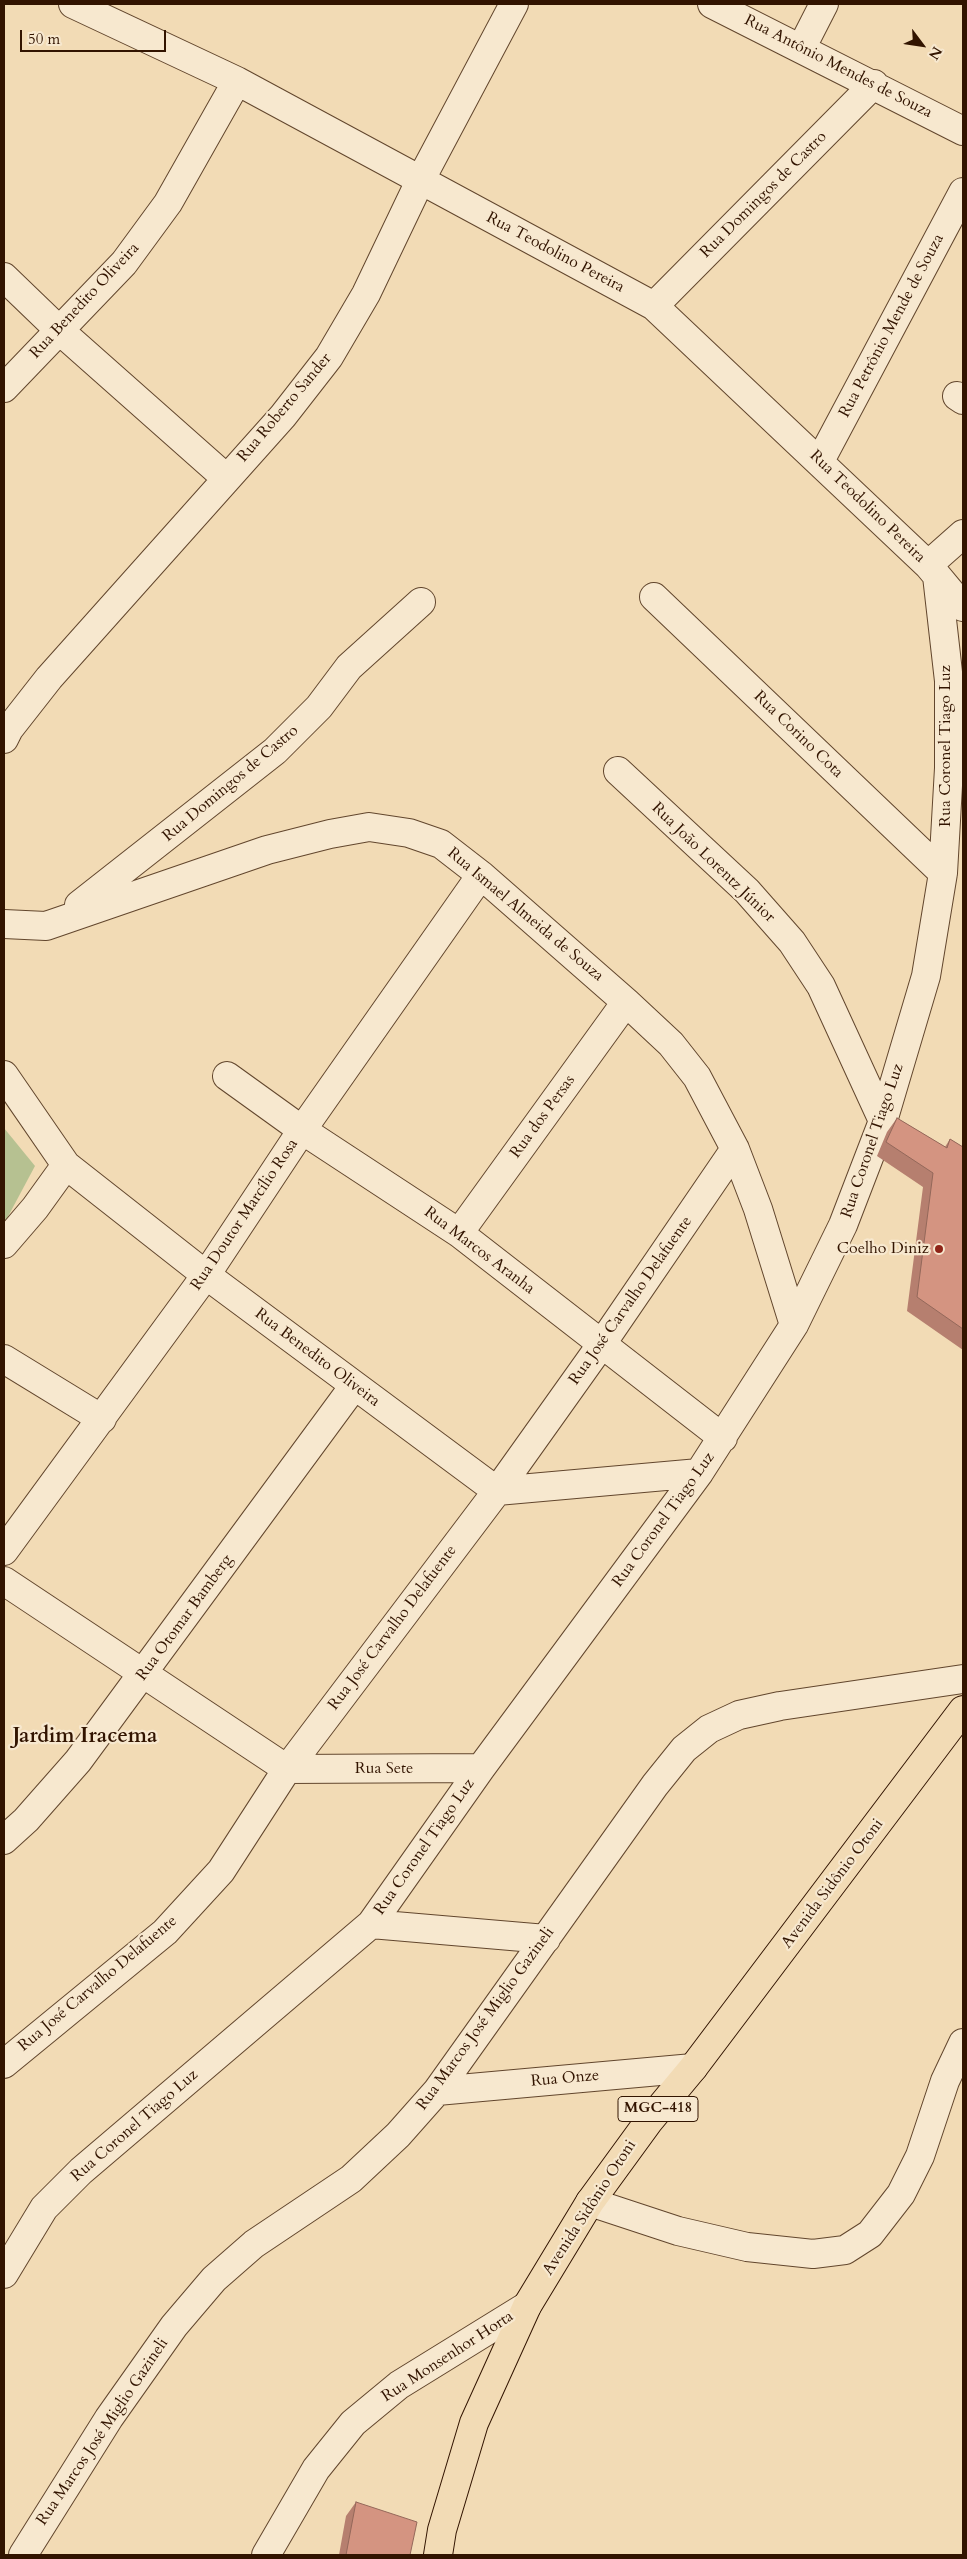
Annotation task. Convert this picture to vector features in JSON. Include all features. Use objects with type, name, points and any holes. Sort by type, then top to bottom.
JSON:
[{"type":"main road","name":"Avenida Sidônio Otoni","points":[[438,2555],[442,2530],[474,2423],[527,2306],[590,2202],[649,2121],[693,2068],[963,1710]]},
{"type":"street","name":"Rua Teodolino Pereira","points":[[73,4],[236,81],[654,306],[820,461],[932,571],[963,607]]},
{"type":"street","name":"Rua Roberto Sander","points":[[4,739],[9,729],[49,678],[283,416],[330,357],[366,294],[420,181],[514,4]]},
{"type":"street","name":"Rua Antônio Mendes de Souza","points":[[712,4],[874,84],[963,131]]},
{"type":"street","points":[[801,49],[824,4]]},
{"type":"street","name":"Rua Benedito Oliveira","points":[[4,388],[124,263],[168,203],[236,81]]},
{"type":"street","name":"Rua Domingos de Castro","points":[[654,306],[874,84]]},
{"type":"street","name":"Rua Petrônio Mende de Souza","points":[[820,461],[963,192]]},
{"type":"street","points":[[4,277],[59,330],[226,478]]},
{"type":"street","points":[[932,571],[963,534]]},
{"type":"street","name":"Rua Coronel Tiago Luz","points":[[4,2274],[44,2208],[81,2171],[371,1924],[481,1768],[724,1438],[794,1325],[843,1225],[883,1120],[926,976],[943,873],[949,768],[949,681],[932,571]]},
{"type":"street","name":"Rua Corino Cota","points":[[654,597],[943,873]]},
{"type":"street","name":"Rua Domingos de Castro","points":[[46,926],[81,904],[115,879],[275,750],[319,707],[349,667],[421,602]]},
{"type":"street","name":"Rua João Lorentz Júnior","points":[[618,771],[747,892],[792,942],[821,986],[883,1120]]},
{"type":"street","name":"Rua Ismael Almeida de Souza","points":[[4,924],[46,926],[267,850],[330,834],[369,827],[409,833],[441,844],[481,875],[626,1002],[671,1044],[697,1077],[735,1149],[758,1209],[794,1325]]},
{"type":"street","name":"Rua Doutor Marcílio Rosa","points":[[4,1551],[206,1275],[302,1130],[481,875]]},
{"type":"street","name":"Rua dos Persas","points":[[459,1233],[626,1002]]},
{"type":"street","name":"Rua Benedito Oliveira","points":[[4,1075],[66,1164],[206,1275],[496,1491]]},
{"type":"street","name":"Rua Marcos Aranha","points":[[227,1076],[302,1130],[459,1233],[601,1345],[724,1438]]},
{"type":"street","name":"Rua José Carvalho Delafuente","points":[[4,2064],[165,1932],[221,1871],[287,1769],[496,1491],[601,1345],[735,1149]]},
{"type":"street","points":[[4,1244],[35,1208],[66,1164]]},
{"type":"street","points":[[4,1359],[102,1419]]},
{"type":"street","name":"Rua Otomar Bamberg","points":[[4,1840],[26,1820],[78,1762],[143,1676],[354,1386]]},
{"type":"street","points":[[496,1491],[699,1473]]},
{"type":"street","points":[[4,1581],[143,1676],[287,1769]]},
{"type":"street","name":"Rua Marcos José Miglio Gazineli","points":[[23,2555],[108,2418],[174,2326],[214,2279],[254,2244],[313,2207],[351,2179],[398,2135],[438,2091],[655,1784],[684,1749],[709,1729],[739,1715],[780,1706],[963,1679]]},
{"type":"street","name":"Rua Sete","points":[[287,1769],[481,1768]]},
{"type":"street","points":[[371,1924],[546,1938]]},
{"type":"street","points":[[590,2202],[678,2231],[746,2247],[813,2254],[845,2250],[870,2234],[901,2194],[920,2156],[945,2081],[963,2043]]},
{"type":"street","name":"Rua Onze","points":[[438,2091],[693,2068]]},
{"type":"street","name":"Rua Monsenhor Horta","points":[[266,2555],[316,2469],[353,2423],[399,2385],[527,2306]]},
{"type":"green space","points":[[4,1128],[35,1166],[4,1224]]},
{"type":"building","name":"Coelho Diniz","points":[[897,1118],[947,1148],[950,1139],[963,1147],[963,1329],[917,1297],[933,1173],[886,1142]]},
{"type":"building","points":[[356,2502],[417,2522],[410,2555],[346,2555]]},
{"type":"place","name":"Coelho Diniz","points":[[939,1249]]},
{"type":"district","name":"Jardim Iracema","points":[[85,1737]]}]
